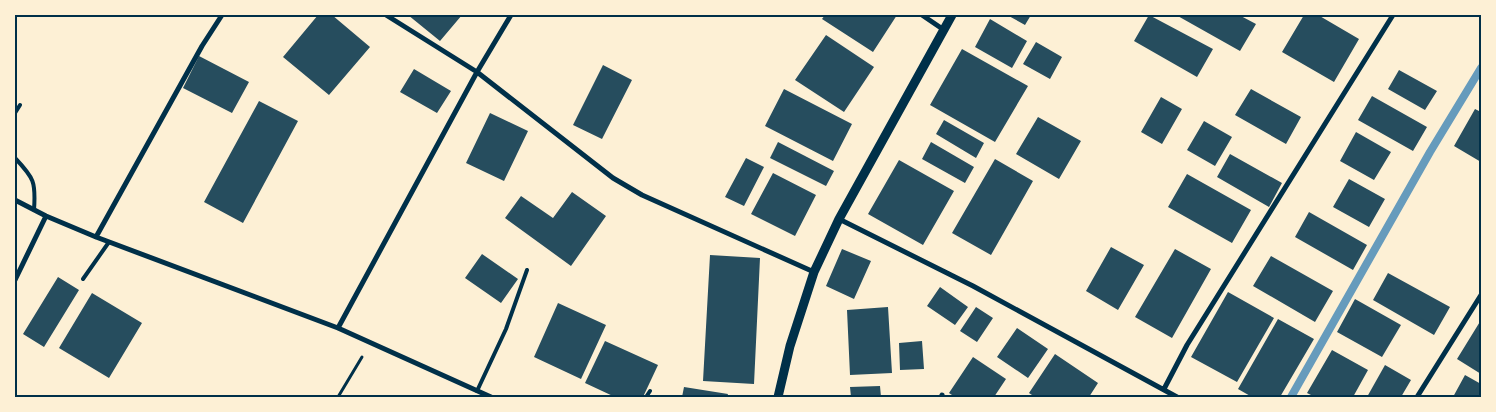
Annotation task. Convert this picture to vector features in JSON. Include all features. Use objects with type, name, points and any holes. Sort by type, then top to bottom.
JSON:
[{"type":"street","points":[[96,237],[202,46],[222,15]]},
{"type":"street","points":[[386,15],[477,72],[613,178],[642,195],[814,272]]},
{"type":"street","points":[[338,328],[477,72],[511,15]]},
{"type":"street","points":[[922,15],[944,30]]},
{"type":"street","points":[[778,397],[790,346],[814,272],[839,219],[952,15]]},
{"type":"street","points":[[1164,389],[1187,345],[1393,15]]},
{"type":"street","points":[[15,200],[46,216],[96,237],[338,328],[491,397]]},
{"type":"street","points":[[15,280],[46,216]]},
{"type":"street","points":[[839,219],[973,286],[1177,397]]},
{"type":"street","points":[[1417,397],[1481,295]]},
{"type":"lane","points":[[15,113],[20,104]]},
{"type":"lane","points":[[15,158],[33,177],[36,188],[34,210]]},
{"type":"lane","points":[[82,279],[110,242]]},
{"type":"lane","points":[[477,391],[506,329],[526,270]]},
{"type":"lane","points":[[646,397],[650,391]]},
{"type":"path","points":[[338,397],[370,343]]},
{"type":"building","points":[[318,15],[332,15],[370,47],[329,95],[283,57]]},
{"type":"building","points":[[408,15],[462,15],[440,41]]},
{"type":"building","points":[[825,15],[897,15],[873,52],[822,19]]},
{"type":"building","points":[[1007,15],[1031,15],[1025,25]]},
{"type":"building","points":[[1149,15],[1213,49],[1197,77],[1134,41]]},
{"type":"building","points":[[1176,15],[1239,15],[1256,24],[1240,51]]},
{"type":"building","points":[[1304,15],[1318,15],[1359,39],[1334,82],[1282,52]]},
{"type":"building","points":[[990,19],[1027,41],[1012,68],[975,47]]},
{"type":"building","points":[[826,35],[874,67],[844,112],[795,80]]},
{"type":"building","points":[[1036,42],[1062,57],[1050,79],[1023,64]]},
{"type":"building","points":[[962,49],[1028,86],[995,142],[930,105]]},
{"type":"building","points":[[199,56],[249,82],[232,113],[183,88]]},
{"type":"building","points":[[603,65],[632,80],[602,139],[573,125]]},
{"type":"building","points":[[414,69],[451,91],[437,113],[400,92]]},
{"type":"building","points":[[1399,70],[1437,91],[1425,110],[1388,89]]},
{"type":"building","points":[[784,89],[852,124],[833,161],[765,126]]},
{"type":"building","points":[[1251,89],[1301,117],[1286,144],[1235,115]]},
{"type":"building","points":[[1372,96],[1427,127],[1413,151],[1358,120]]},
{"type":"building","points":[[1161,97],[1182,109],[1162,144],[1141,132]]},
{"type":"building","points":[[259,101],[298,121],[243,223],[204,202]]},
{"type":"building","points":[[1475,109],[1481,112],[1481,162],[1454,146]]},
{"type":"building","points":[[490,113],[528,131],[504,181],[466,163]]},
{"type":"building","points":[[1038,117],[1081,141],[1059,179],[1016,154]]},
{"type":"building","points":[[944,120],[984,143],[976,158],[936,134]]},
{"type":"building","points":[[1204,121],[1232,137],[1215,166],[1187,150]]},
{"type":"building","points":[[1356,132],[1391,152],[1374,180],[1340,161]]},
{"type":"building","points":[[778,142],[834,171],[826,186],[770,158]]},
{"type":"building","points":[[931,142],[974,167],[965,183],[922,159]]},
{"type":"building","points":[[1230,154],[1282,183],[1269,207],[1217,177]]},
{"type":"building","points":[[746,158],[764,167],[744,206],[725,197]]},
{"type":"building","points":[[995,159],[1033,181],[991,255],[952,233]]},
{"type":"building","points":[[899,160],[954,191],[923,245],[868,214]]},
{"type":"building","points":[[773,173],[816,195],[795,236],[751,214]]},
{"type":"building","points":[[1187,174],[1251,210],[1232,243],[1168,207]]},
{"type":"building","points":[[1349,179],[1385,199],[1369,227],[1333,207]]},
{"type":"building","points":[[572,192],[606,216],[571,266],[505,218],[521,196],[553,218]]},
{"type":"building","points":[[1309,212],[1367,245],[1353,270],[1295,237]]},
{"type":"building","points":[[1111,247],[1144,265],[1118,310],[1086,291]]},
{"type":"building","points":[[842,249],[871,261],[854,299],[826,286]]},
{"type":"building","points":[[1175,249],[1211,269],[1172,338],[1135,317]]},
{"type":"building","points":[[482,254],[518,279],[501,303],[465,278]]},
{"type":"building","points":[[710,255],[760,258],[754,384],[703,381]]},
{"type":"building","points":[[1271,256],[1333,291],[1315,322],[1253,286]]},
{"type":"building","points":[[1388,273],[1450,307],[1434,335],[1373,300]]},
{"type":"building","points":[[58,277],[79,290],[44,347],[23,334]]},
{"type":"building","points":[[940,287],[968,307],[955,325],[927,306]]},
{"type":"building","points":[[1228,292],[1274,318],[1237,382],[1191,357]]},
{"type":"building","points":[[92,293],[142,323],[109,378],[59,348]]},
{"type":"building","points":[[1355,299],[1401,325],[1382,357],[1337,332]]},
{"type":"building","points":[[558,303],[606,325],[581,379],[534,357]]},
{"type":"building","points":[[888,307],[892,373],[850,375],[847,310]]},
{"type":"building","points":[[976,307],[993,318],[977,342],[960,331]]},
{"type":"building","points":[[1278,319],[1314,339],[1280,397],[1252,397],[1238,389]]},
{"type":"building","points":[[1481,320],[1481,374],[1457,359]]},
{"type":"building","points":[[1017,328],[1048,349],[1028,378],[997,357]]},
{"type":"building","points":[[605,341],[658,365],[643,397],[615,397],[585,383]]},
{"type":"building","points":[[922,341],[924,369],[900,370],[899,343]]},
{"type":"building","points":[[1332,350],[1368,370],[1353,397],[1315,397],[1307,393]]},
{"type":"building","points":[[1055,354],[1098,383],[1089,397],[1035,397],[1029,393]]},
{"type":"building","points":[[973,357],[1006,379],[994,397],[955,397],[949,393]]},
{"type":"building","points":[[1385,365],[1411,380],[1401,397],[1367,397]]},
{"type":"building","points":[[1465,375],[1481,384],[1481,397],[1453,397]]},
{"type":"building","points":[[880,386],[881,397],[851,397],[850,387]]},
{"type":"building","points":[[684,387],[728,394],[727,397],[682,397]]},
{"type":"waterway","points":[[1291,397],[1430,152],[1481,68]]}]
